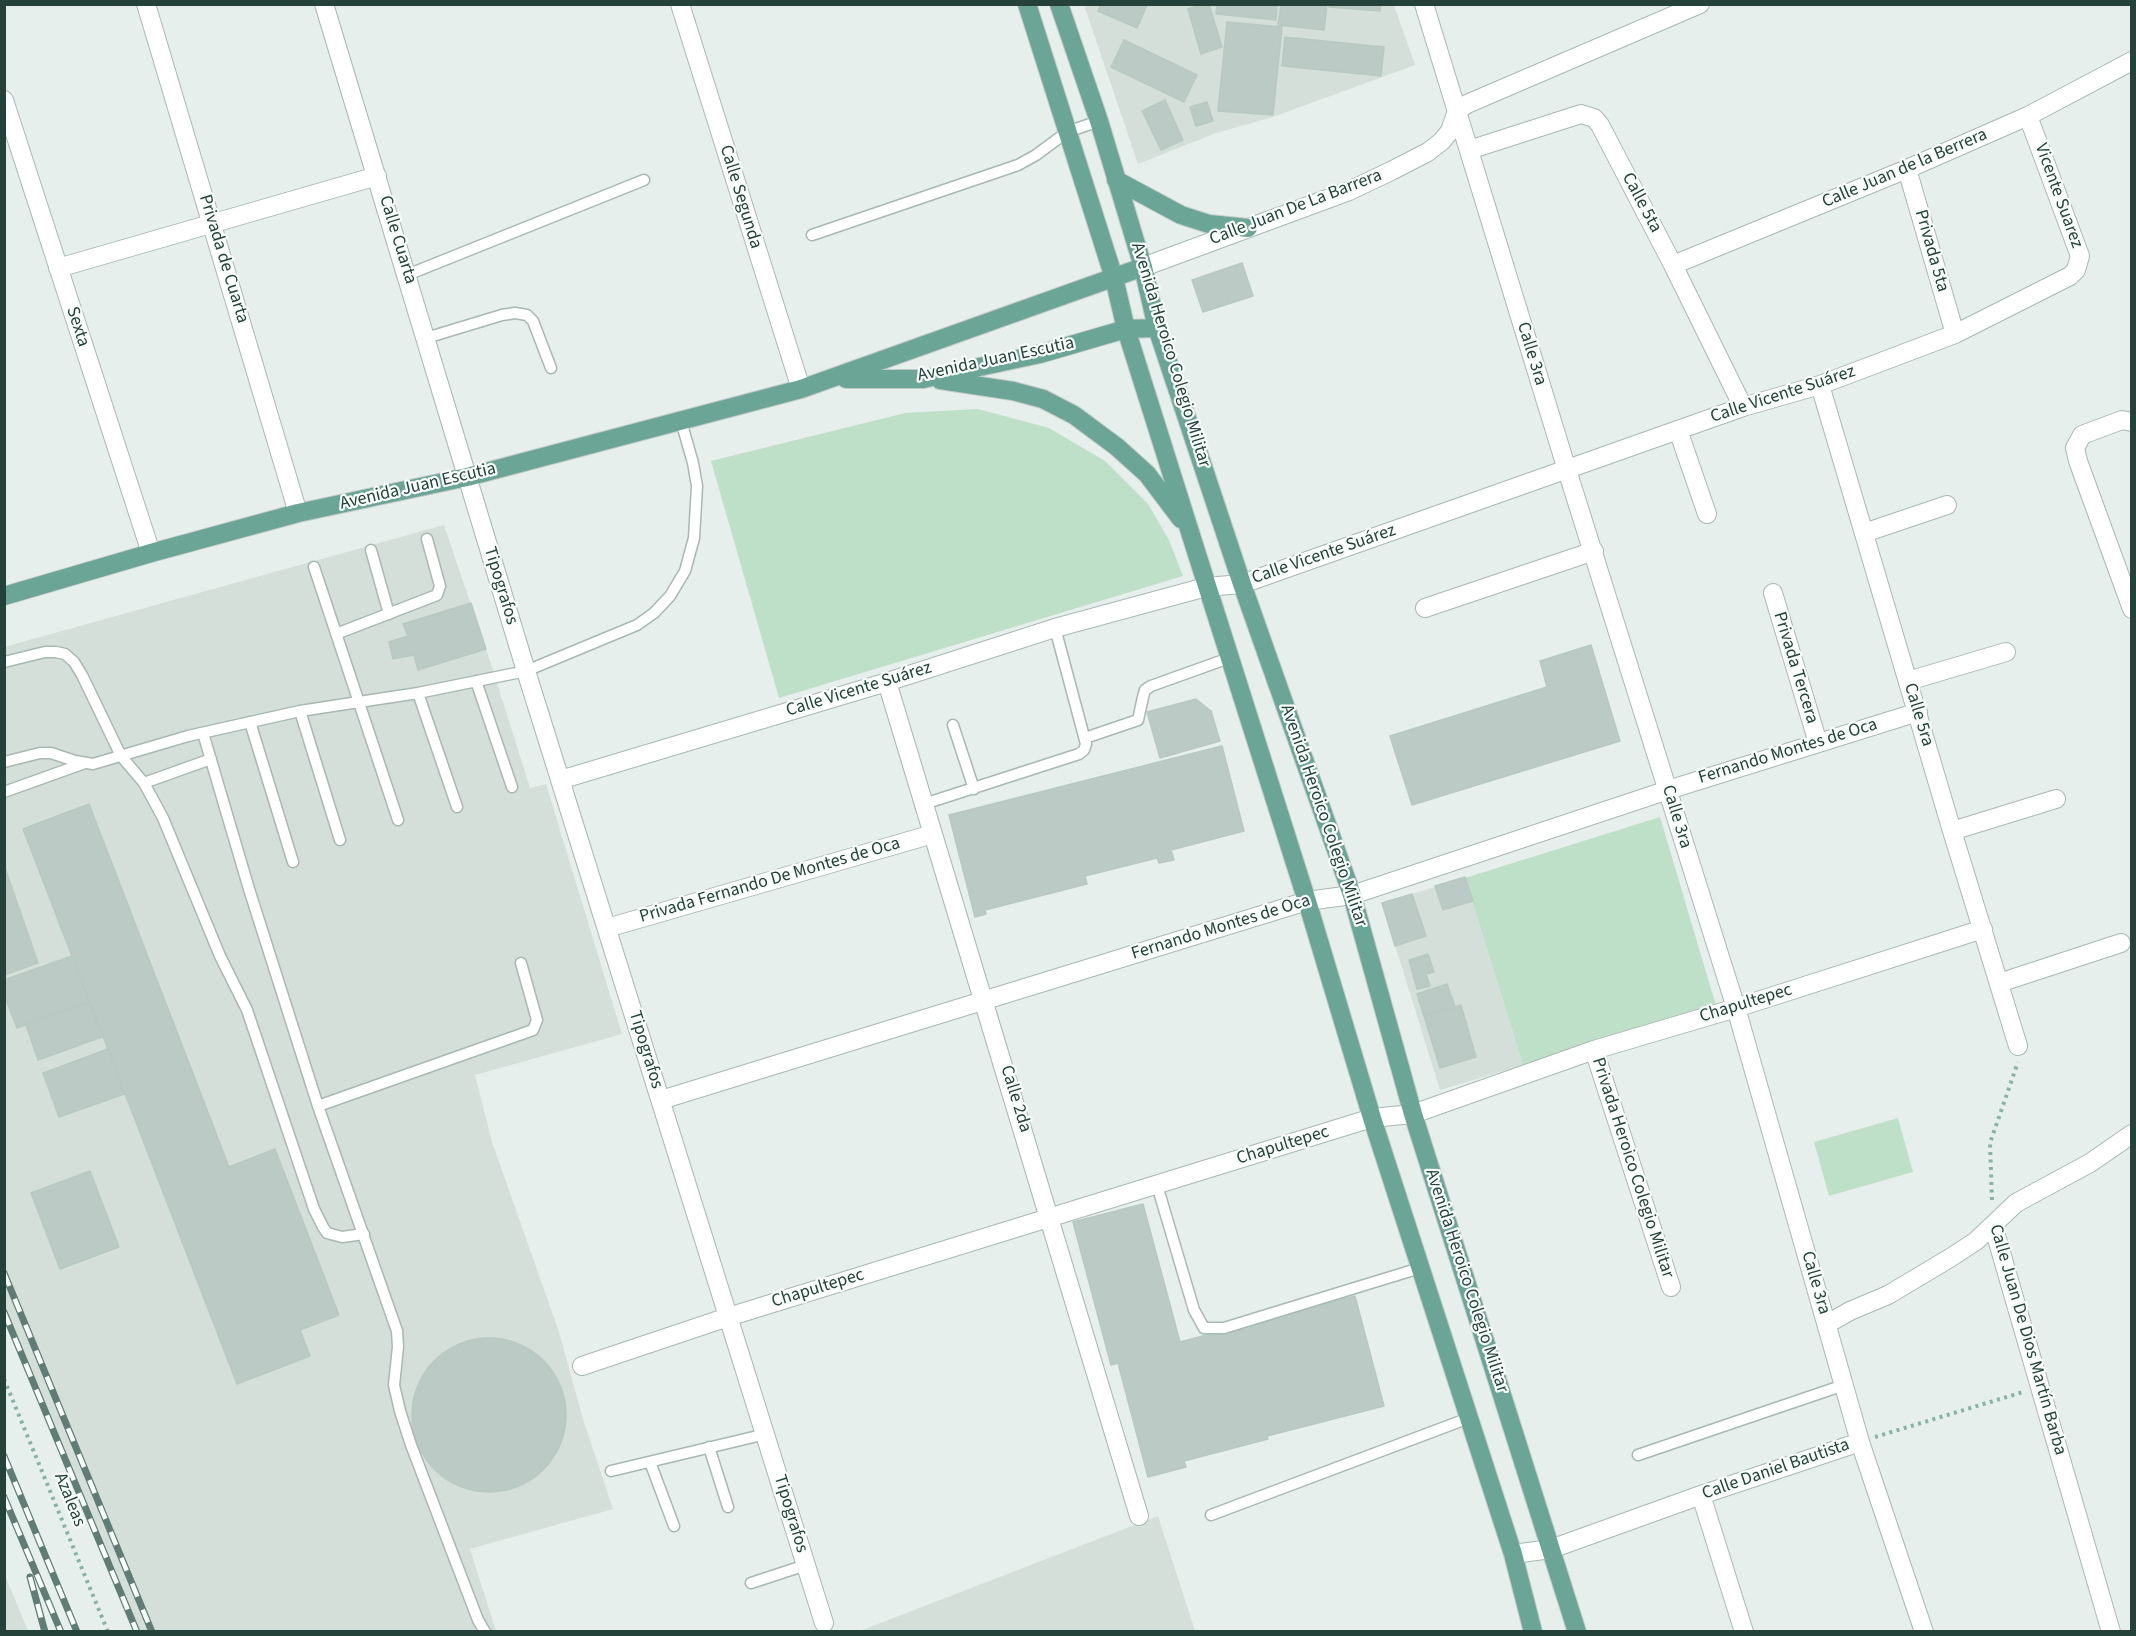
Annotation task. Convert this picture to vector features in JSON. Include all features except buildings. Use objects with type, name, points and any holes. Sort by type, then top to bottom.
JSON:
[{"type":"main road","name":"Avenida Heroico Colegio Militar","points":[[1027,4],[1114,278],[1126,329],[1206,586],[1307,901],[1372,1118],[1514,1554],[1533,1632]]},
{"type":"main road","name":"Avenida Heroico Colegio Militar","points":[[1059,4],[1099,121],[1143,267],[1157,328],[1242,584],[1352,895],[1413,1114],[1577,1632]]},
{"type":"main road","points":[[1116,180],[1181,215],[1209,224],[1248,228]]},
{"type":"main road","name":"Calle Juan De La Barrera","points":[[1114,278],[1143,267]]},
{"type":"main road","name":"Avenida Juan Escutia","points":[[4,596],[298,513],[467,477],[801,389],[1114,278]]},
{"type":"main road","name":"Avenida Juan Escutia","points":[[833,379],[923,378],[1040,354],[1126,329],[1157,328]]},
{"type":"main road","points":[[923,378],[1013,391],[1043,399],[1074,416],[1117,447],[1147,474],[1189,529]]},
{"type":"street","name":"Privada de Cuarta","points":[[146,4],[298,513]]},
{"type":"street","name":"Calle Cuarta","points":[[324,4],[467,477]]},
{"type":"street","name":"Calle Segunda","points":[[680,4],[801,389]]},
{"type":"street","name":"Calle 3ra","points":[[1424,4],[1567,470],[1737,1008],[1860,1442],[1924,1632]]},
{"type":"street","points":[[1457,111],[1467,104],[1700,4]]},
{"type":"street","name":"Calle Juan de la Berrera","points":[[1673,265],[1907,169],[2028,116],[2132,61]]},
{"type":"street","name":"Sexta","points":[[4,100],[151,553]]},
{"type":"street","name":"Calle Juan De La Barrera","points":[[1143,267],[1348,191],[1428,152],[1450,131],[1457,111]]},
{"type":"street","name":"Calle 5ta","points":[[1469,150],[1581,114],[1594,118],[1600,124],[1673,265],[1743,407]]},
{"type":"street","name":"Vicente Suarez","points":[[2028,116],[2080,256],[2076,270],[2070,276]]},
{"type":"street","name":"Privada 5ta","points":[[1907,169],[1955,334]]},
{"type":"street","points":[[58,268],[377,176]]},
{"type":"street","name":"Calle Vicente Suárez","points":[[560,780],[888,682],[1055,628],[1206,586],[1242,584],[1743,407],[1820,385],[1955,334],[2070,276]]},
{"type":"street","name":"Calle 5ra","points":[[1820,385],[2018,1046]]},
{"type":"street","points":[[2132,422],[2122,420],[2082,435],[2075,448],[2132,609]]},
{"type":"street","points":[[1678,430],[1707,514]]},
{"type":"street","name":"Tipografos","points":[[467,477],[824,1623]]},
{"type":"street","points":[[1864,533],[1947,505]]},
{"type":"street","points":[[1425,608],[1594,551]]},
{"type":"street","name":"Privada Tercera","points":[[1773,593],[1818,743]]},
{"type":"street","points":[[1908,681],[2006,652]]},
{"type":"street","name":"Calle 2da","points":[[888,682],[1139,1516]]},
{"type":"street","name":"Fernando Montes de Oca","points":[[661,1100],[1307,901],[1352,895],[1668,789],[1918,712]]},
{"type":"street","points":[[1952,831],[2056,798]]},
{"type":"street","name":"Privada Fernando De Montes de Oca","points":[[607,928],[933,834]]},
{"type":"street","name":"Chapultepec","points":[[582,1366],[728,1317],[1372,1118],[1413,1114],[1594,1050],[1737,1008],[1983,929]]},
{"type":"street","points":[[2000,983],[2121,943]]},
{"type":"street","name":"Privada Heroico Colegio Militar","points":[[1594,1050],[1671,1287]]},
{"type":"street","points":[[1827,1324],[1850,1311],[1888,1295],[1922,1275],[1976,1241],[2016,1203],[2090,1163],[2132,1134]]},
{"type":"street","name":"Calle Juan De Dios Martín Barba","points":[[1993,1225],[2111,1632]]},
{"type":"street","name":"Calle Daniel Bautista","points":[[1514,1554],[1551,1549],[1701,1495],[1860,1442]]},
{"type":"street","points":[[1701,1495],[1744,1632]]},
{"type":"lane","points":[[812,235],[1018,165],[1067,132],[1099,121]]},
{"type":"lane","points":[[407,275],[644,180]]},
{"type":"lane","points":[[426,338],[502,315],[515,313],[527,315],[533,321],[551,368]]},
{"type":"lane","points":[[4,762],[27,754],[51,753],[93,764],[203,733],[300,711],[418,693],[526,671],[637,625],[654,613],[670,596],[685,571],[694,538],[697,486],[681,421]]},
{"type":"lane","points":[[336,634],[437,596],[440,586],[427,539]]},
{"type":"lane","points":[[371,550],[389,614]]},
{"type":"lane","points":[[314,567],[398,820]]},
{"type":"lane","points":[[924,804],[1078,754],[1084,750],[1085,738],[1055,628]]},
{"type":"lane","points":[[4,662],[45,652],[65,654],[74,662],[121,756],[144,783],[163,818],[220,956],[247,1010],[322,1227],[327,1233],[342,1238],[364,1234]]},
{"type":"lane","points":[[1085,738],[1138,720],[1145,690],[1151,686],[1229,658]]},
{"type":"lane","points":[[476,681],[512,787]]},
{"type":"lane","points":[[418,693],[457,807]]},
{"type":"lane","points":[[300,711],[340,840]]},
{"type":"lane","points":[[250,722],[293,862]]},
{"type":"lane","points":[[953,725],[974,789]]},
{"type":"lane","points":[[203,733],[249,889],[318,1106],[397,1331],[398,1347],[394,1385],[400,1411],[423,1477],[478,1620],[485,1632]]},
{"type":"lane","points":[[144,783],[211,759]]},
{"type":"lane","points":[[4,792],[85,763]]},
{"type":"lane","points":[[318,1106],[533,1030],[537,1020],[521,963]]},
{"type":"lane","points":[[1157,1185],[1194,1310],[1204,1328],[1224,1328],[1420,1268]]},
{"type":"lane","points":[[1638,1455],[1844,1385]]},
{"type":"lane","points":[[1211,1515],[1469,1418]]},
{"type":"lane","points":[[611,1471],[766,1434]]},
{"type":"lane","points":[[709,1448],[728,1507]]},
{"type":"lane","points":[[650,1462],[674,1526]]},
{"type":"lane","points":[[751,1583],[806,1565]]},
{"type":"path","name":"Calle Juan De Dios Martín Barba","points":[[1993,1225],[1990,1143],[2018,1062],[2018,1046]]},
{"type":"path","name":"Azaleas","points":[[4,1379],[108,1632]]},
{"type":"path","name":"Calle Daniel Bautista","points":[[1860,1442],[2023,1392],[2039,1385]]},
{"type":"shaded area","points":[[1084,5],[1394,5],[1415,65],[1273,117],[1216,133],[1138,164]]},
{"type":"shaded area","points":[[444,525],[530,788],[546,784],[622,1034],[475,1075],[492,1142],[559,1332],[583,1419],[613,1509],[470,1549],[496,1631],[136,1631],[5,1317],[4,647]]},
{"type":"shaded area","points":[[1465,878],[1523,1065],[1440,1090],[1382,903]]},
{"type":"shaded area","points":[[1158,1516],[1195,1631],[857,1632]]},
{"type":"shaded area","points":[[5,1575],[28,1631],[5,1631]]},
{"type":"green space","points":[[978,409],[1049,428],[1105,461],[1148,504],[1169,540],[1183,576],[779,698],[711,461],[905,413]]},
{"type":"green space","points":[[1660,817],[1717,1009],[1523,1065],[1465,878]]},
{"type":"green space","points":[[1898,1118],[1913,1172],[1829,1196],[1814,1142]]},
{"type":"railway","points":[[4,1273],[152,1632]]},
{"type":"railway","points":[[4,1312],[137,1632]]},
{"type":"railway","points":[[4,1456],[77,1632]]},
{"type":"railway","points":[[4,1497],[61,1632]]},
{"type":"railway","points":[[30,1577],[45,1632]]}]
